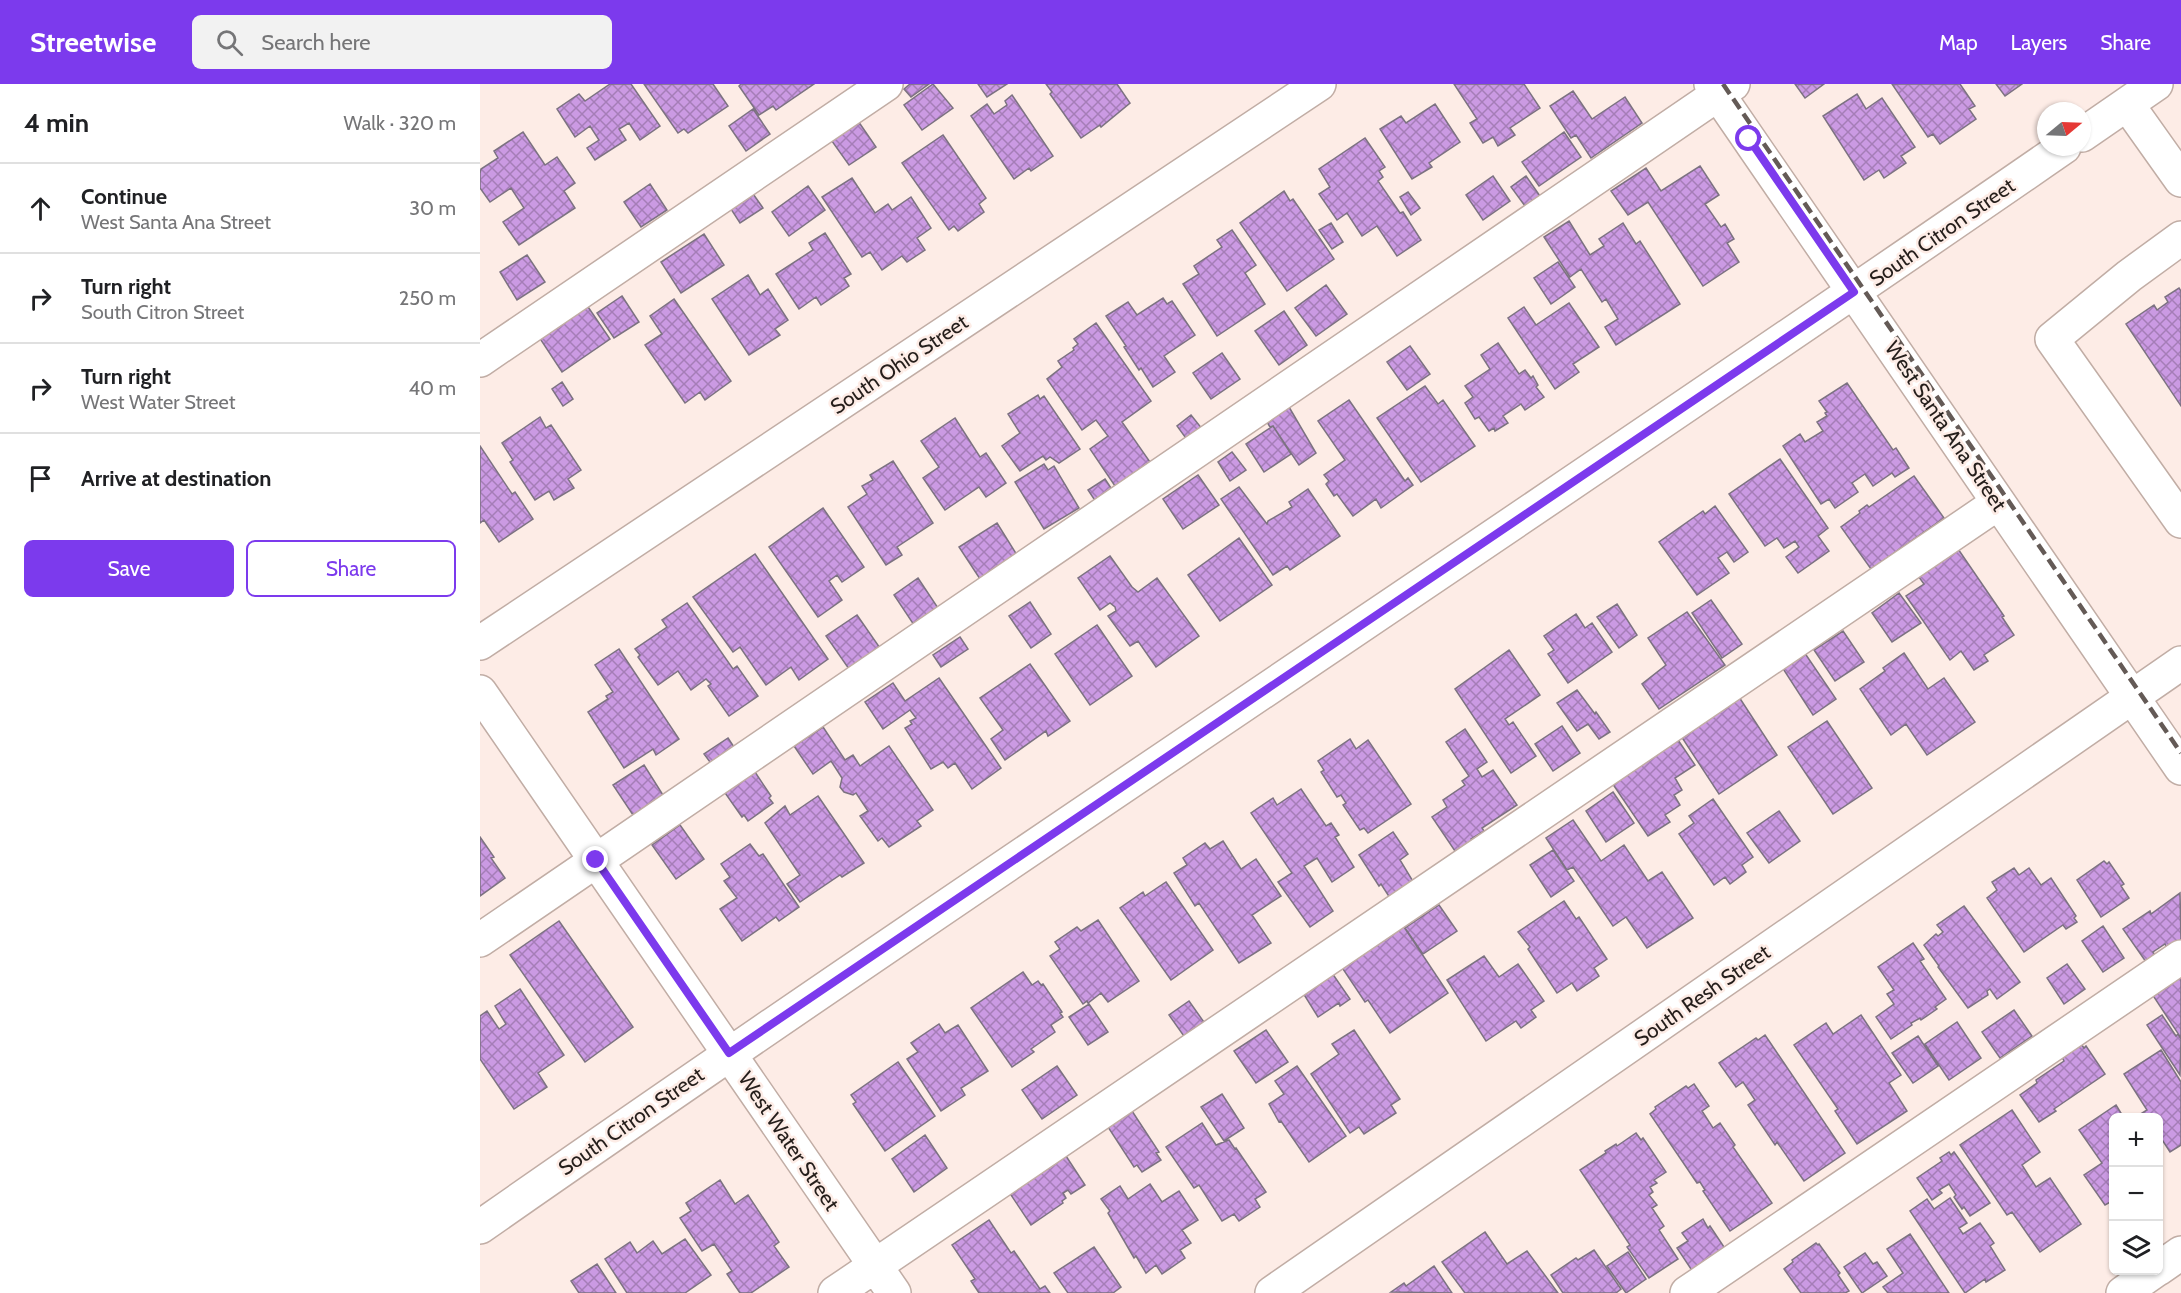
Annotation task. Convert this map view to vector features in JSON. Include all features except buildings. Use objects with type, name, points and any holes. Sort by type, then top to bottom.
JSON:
[{"type":"street","points":[[480,360],[886,84]]},
{"type":"street","name":"South Ohio Street","points":[[480,643],[1319,84]]},
{"type":"street","points":[[2091,129],[2156,84]]},
{"type":"street","points":[[480,940],[1721,87]]},
{"type":"street","name":"West Santa Ana Street","points":[[1721,87],[1854,292],[2181,768]]},
{"type":"street","points":[[2127,104],[2181,180]]},
{"type":"street","name":"South Citron Street","points":[[480,1227],[729,1053],[1854,292],[2051,156]]},
{"type":"street","points":[[2181,238],[2129,276],[2052,339],[2181,522]]},
{"type":"street","points":[[835,1293],[1998,502]]},
{"type":"street","name":"South Resh Street","points":[[1272,1293],[2181,663]]},
{"type":"street","name":"West Water Street","points":[[480,692],[894,1293]]},
{"type":"street","points":[[1687,1293],[2181,957]]},
{"type":"street","points":[[2163,1266],[2181,1253]]},
{"type":"street","points":[[2123,1293],[2150,1275]]},
{"type":"railway","points":[[1723,84],[2181,753]]},
{"type":"route","points":[[596,860],[729,1053],[1854,292],[1749,139]]}]
